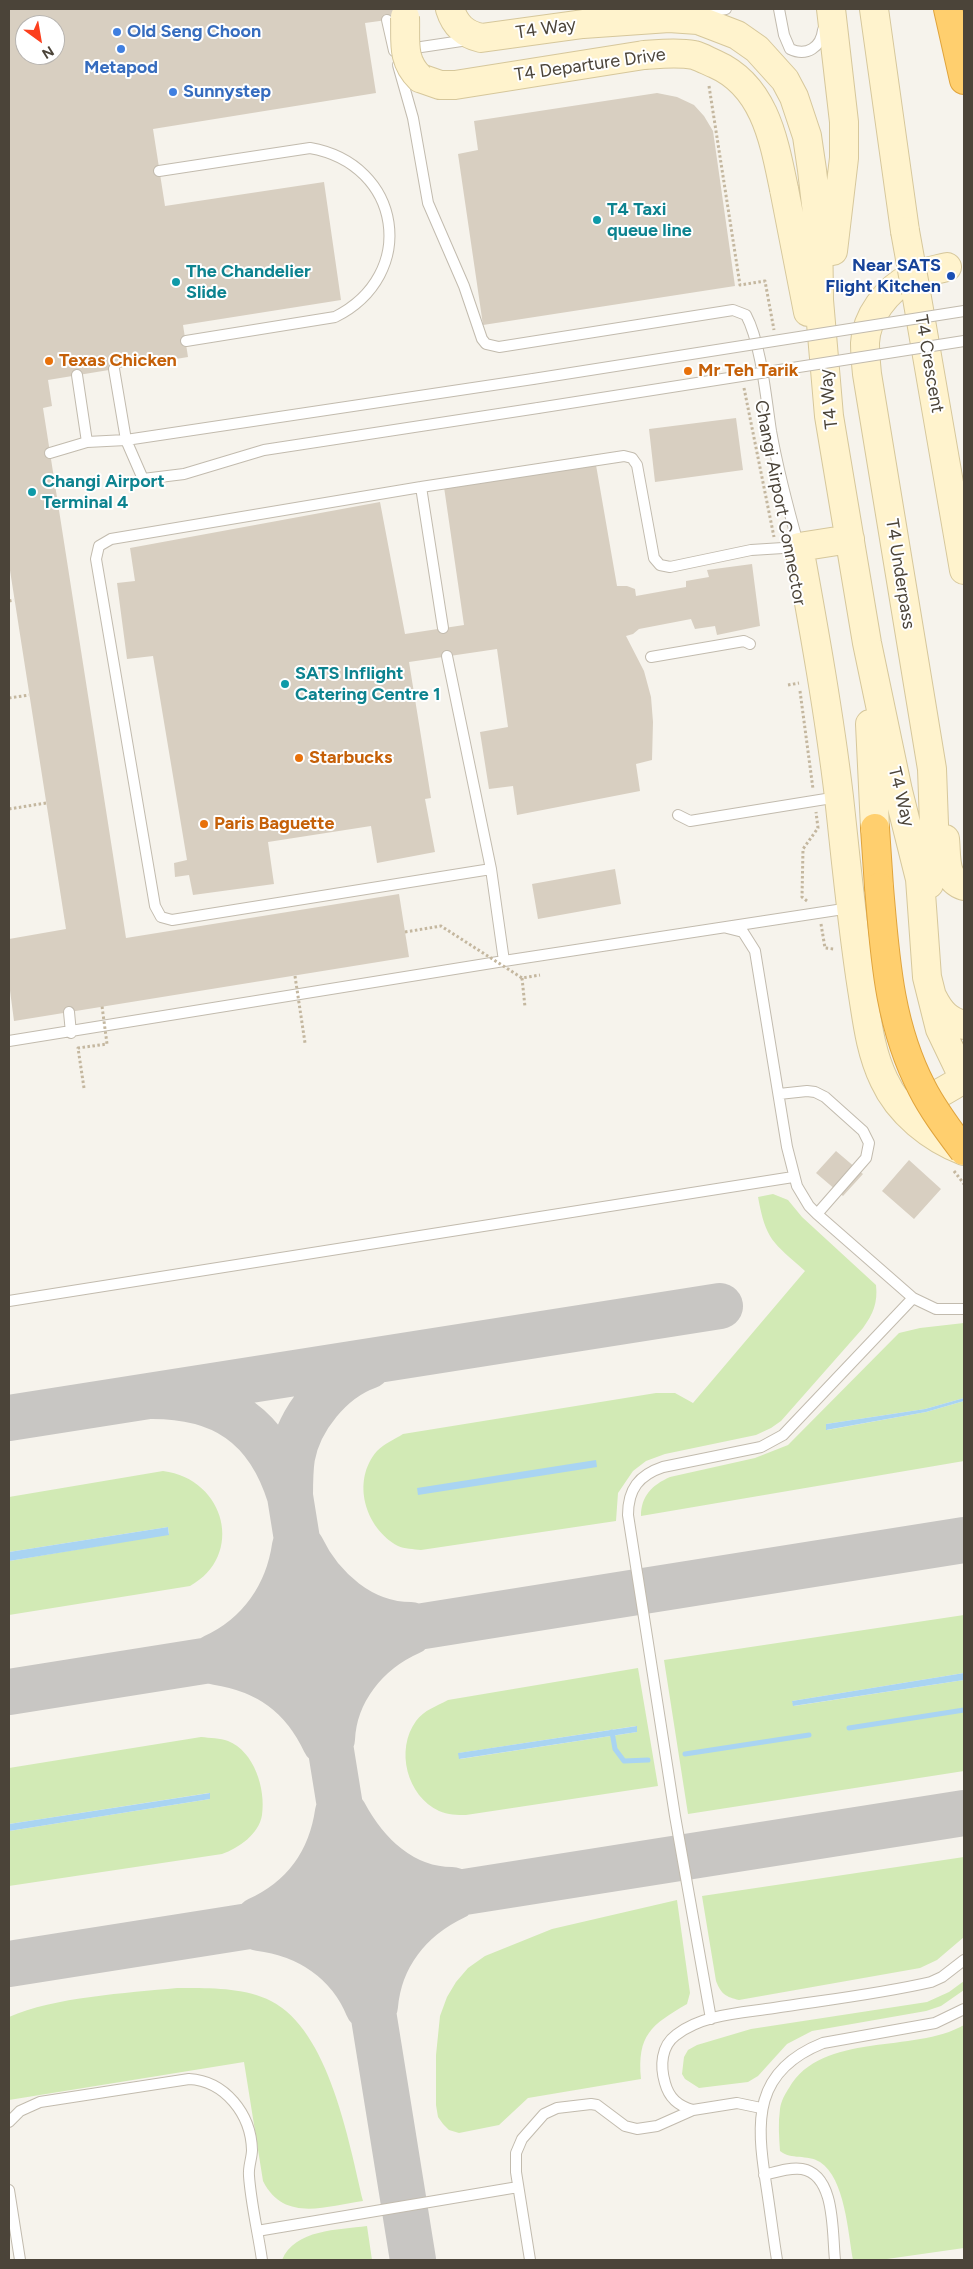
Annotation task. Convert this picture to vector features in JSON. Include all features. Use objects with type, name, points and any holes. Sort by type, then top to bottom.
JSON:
[{"type":"highway","points":[[948,9],[964,80]]},
{"type":"highway","points":[[962,9],[964,39]]},
{"type":"highway","points":[[875,828],[886,967],[902,1038],[922,1088],[959,1155]]},
{"type":"main road","points":[[450,9],[460,29],[470,36],[481,38]]},
{"type":"main road","points":[[824,350],[834,238],[844,158],[841,84],[831,9]]},
{"type":"main road","name":"T4 Crescent","points":[[874,9],[905,231],[964,570]]},
{"type":"main road","name":"T4 Departure Drive","points":[[396,18],[412,71],[425,80],[440,85],[455,85],[644,55],[696,56],[715,64],[734,76],[749,90],[760,105],[776,148],[829,416]]},
{"type":"main road","name":"T4 Way","points":[[481,38],[583,24],[669,18],[698,20],[737,36],[757,48],[785,80],[794,97],[807,136],[818,222],[819,300],[829,416],[867,642],[898,790],[920,878],[927,977],[940,1029],[964,1079]]},
{"type":"main road","name":"T4 Underpass","points":[[922,926],[933,854],[932,769],[867,374],[865,342],[868,326],[876,312],[896,288],[909,278],[948,267]]},
{"type":"main road","points":[[850,538],[788,548],[828,707],[875,828]]},
{"type":"main road","points":[[867,642],[875,828]]},
{"type":"main road","points":[[828,707],[827,799],[851,908],[870,1040],[884,1082],[898,1103],[930,1133],[950,1145],[959,1155]]},
{"type":"main road","points":[[932,769],[945,837],[946,866],[952,878],[964,886]]},
{"type":"main road","points":[[932,996],[944,1015],[951,1021],[964,1025]]},
{"type":"main road","points":[[898,1103],[908,1105],[918,1103],[964,1079]]},
{"type":"lane","points":[[669,18],[726,9]]},
{"type":"lane","points":[[779,9],[786,43],[790,49],[796,52],[810,50],[822,40],[823,30],[820,9]]},
{"type":"lane","points":[[396,18],[394,52],[413,118],[428,203],[464,286],[477,330],[486,344],[499,347],[733,310],[746,315],[750,322],[760,365],[780,479],[788,548],[751,550],[670,567],[660,565],[654,558],[637,465],[632,458],[624,456],[421,487],[111,539],[100,546],[96,559],[155,906],[161,917],[172,920],[491,869]]},
{"type":"lane","points":[[394,52],[481,38]]},
{"type":"lane","points":[[159,171],[310,148],[324,151],[351,163],[372,183],[386,209],[389,224],[390,238],[384,266],[369,292],[348,310],[335,317],[186,341]]},
{"type":"lane","points":[[50,453],[87,442],[126,440],[964,311]]},
{"type":"lane","points":[[114,369],[126,440],[143,479],[191,472],[264,450],[964,341]]},
{"type":"lane","points":[[77,376],[87,442]]},
{"type":"lane","points":[[421,487],[443,628]]},
{"type":"lane","points":[[651,657],[735,642],[744,641],[750,644]]},
{"type":"lane","points":[[447,656],[491,869],[504,961]]},
{"type":"lane","points":[[678,815],[690,821],[827,799]]},
{"type":"lane","points":[[9,1041],[819,911],[851,908]]},
{"type":"lane","points":[[719,927],[732,928],[743,932],[755,951],[793,1177],[802,1196],[817,1214],[913,1298],[936,1309],[964,1309]]},
{"type":"lane","points":[[69,1012],[71,1032]]},
{"type":"lane","points":[[779,1094],[807,1090],[816,1092],[825,1097],[867,1137],[869,1152],[866,1158],[817,1214]]},
{"type":"lane","points":[[9,1301],[793,1177]]},
{"type":"lane","points":[[711,2019],[675,1816],[628,1515],[632,1490],[649,1472],[761,1447],[783,1435],[913,1298]]},
{"type":"lane","points":[[693,2110],[676,2104],[666,2088],[662,2070],[664,2052],[674,2036],[696,2024],[711,2019],[931,1982],[951,1972],[964,1960]]},
{"type":"lane","points":[[777,2260],[759,2135],[761,2108],[773,2082],[793,2059],[807,2049],[840,2039],[935,2023],[964,2009]]},
{"type":"lane","points":[[9,2122],[20,2111],[40,2102],[189,2079],[210,2082],[229,2096],[245,2121],[249,2133],[252,2149],[248,2174],[262,2260]]},
{"type":"lane","points":[[530,2260],[515,2162],[518,2147],[539,2118],[550,2111],[584,2104],[597,2105],[625,2126],[637,2129],[657,2126],[693,2110],[737,2103],[761,2108]]},
{"type":"lane","points":[[764,2175],[800,2169],[816,2174],[821,2179],[827,2195],[835,2260]]},
{"type":"lane","points":[[257,2231],[518,2187]]},
{"type":"lane","points":[[9,2190],[20,2260]]},
{"type":"path","points":[[708,79],[740,284],[765,281],[775,335]]},
{"type":"path","name":"Changi Airport Connector","points":[[760,365],[740,369],[788,548]]},
{"type":"path","points":[[9,601],[14,600]]},
{"type":"path","points":[[798,675],[827,799],[818,828],[803,849],[802,897],[819,911],[825,948],[842,951]]},
{"type":"path","points":[[788,685],[799,684]]},
{"type":"path","points":[[9,698],[29,695]]},
{"type":"path","points":[[9,809],[46,803]]},
{"type":"path","points":[[405,932],[441,926],[522,978],[540,976]]},
{"type":"path","points":[[295,976],[305,1043]]},
{"type":"path","points":[[522,978],[525,1007]]},
{"type":"path","points":[[84,1088],[78,1048],[107,1044],[102,1006]]},
{"type":"path","points":[[959,1155],[964,1184]]},
{"type":"green space","points":[[773,1194],[788,1200],[802,1217],[876,1285],[874,1308],[870,1318],[781,1421],[756,1435],[665,1454],[646,1461],[633,1471],[618,1493],[616,1521],[421,1550],[398,1546],[377,1528],[365,1503],[365,1476],[369,1463],[377,1451],[403,1434],[656,1393],[675,1393],[693,1403],[805,1271],[772,1240],[764,1223],[758,1197]]},
{"type":"green space","points":[[964,1323],[964,1398],[925,1409],[826,1424],[827,1430],[926,1412],[964,1401],[964,1461],[641,1516],[645,1497],[658,1484],[670,1477],[755,1458],[788,1445],[899,1333],[920,1328]]},
{"type":"green space","points":[[163,1471],[185,1477],[202,1488],[214,1503],[221,1520],[222,1539],[218,1556],[207,1573],[190,1586],[9,1615],[9,1561],[169,1534],[168,1527],[9,1552],[9,1497]]},
{"type":"green space","points":[[964,1615],[964,1673],[792,1701],[794,1706],[964,1680],[964,1771],[688,1814],[664,1660]]},
{"type":"green space","points":[[638,1668],[658,1786],[466,1815],[449,1814],[439,1811],[419,1795],[412,1784],[406,1758],[406,1745],[419,1717],[448,1700]],"holes":[[[636,1726],[637,1732],[460,1759],[459,1753]]]},
{"type":"green space","points":[[201,1737],[225,1740],[237,1746],[245,1753],[256,1772],[262,1794],[262,1815],[253,1834],[241,1844],[222,1854],[9,1886],[9,1831],[210,1799],[209,1793],[9,1824],[9,1768]]},
{"type":"green space","points":[[964,1857],[964,1937],[937,1960],[920,1968],[739,2000],[724,1994],[718,1985],[702,1896]]},
{"type":"green space","points":[[677,1900],[690,1993],[687,2004],[664,2018],[644,2041],[640,2064],[641,2079],[528,2098],[499,2125],[459,2133],[449,2130],[443,2124],[438,2117],[436,2105],[436,2055],[440,2016],[447,1997],[456,1982],[468,1968],[485,1956],[552,1929]]},
{"type":"green space","points":[[964,1981],[964,1990],[941,2006],[926,2011],[812,2031],[787,2044],[758,2076],[748,2082],[699,2088],[685,2079],[682,2074],[684,2057],[688,2050],[697,2045],[751,2029],[927,2002],[949,1992]]},
{"type":"green space","points":[[177,1988],[225,1989],[249,1993],[271,2001],[291,2016],[308,2036],[322,2061],[343,2119],[363,2201],[307,2209],[282,2203],[272,2194],[263,2181],[244,2062],[9,2100],[9,2017],[27,2010],[69,2000]]},
{"type":"green space","points":[[964,2025],[964,2248],[880,2260],[853,2260],[844,2207],[835,2180],[820,2162],[810,2158],[784,2154],[780,2151],[779,2120],[783,2098],[804,2070],[823,2058],[870,2046],[943,2034]]},
{"type":"green space","points":[[367,2226],[372,2260],[282,2260],[288,2250],[297,2242],[307,2237],[331,2230]]},
{"type":"water","points":[[964,1398],[964,1401],[926,1412],[826,1430],[826,1424],[925,1409]]},
{"type":"water","points":[[596,1460],[597,1467],[418,1495],[417,1488]]},
{"type":"water","points":[[168,1527],[169,1535],[9,1561],[9,1552]]},
{"type":"water","points":[[964,1673],[964,1680],[793,1706],[792,1701]]},
{"type":"water","points":[[637,1726],[637,1732],[459,1759],[458,1753]]},
{"type":"water","points":[[210,1793],[210,1799],[9,1831],[9,1824]]},
{"type":"building","name":"Changi Airport Terminal 4","points":[[9,9],[413,9],[387,20],[365,23],[376,93],[153,129],[165,206],[324,182],[341,300],[183,325],[188,357],[48,380],[52,406],[43,408],[126,938],[399,894],[409,957],[14,1021],[9,983],[9,939],[66,929],[9,564]]},
{"type":"building","name":"T4 Taxi queue line","points":[[657,93],[677,97],[694,105],[704,116],[713,131],[735,286],[483,325],[458,154],[478,150],[474,121]]},
{"type":"building","points":[[736,418],[743,470],[655,482],[649,429]]},
{"type":"building","name":"SATS Inflight Catering Centre 1","points":[[596,465],[617,586],[627,586],[635,589],[636,596],[686,587],[686,581],[709,577],[707,570],[752,564],[760,626],[717,635],[715,626],[695,629],[691,619],[639,629],[633,634],[626,636],[644,671],[651,697],[653,722],[652,760],[636,764],[640,791],[517,815],[513,786],[489,789],[480,732],[508,727],[497,649],[409,662],[431,798],[425,799],[435,852],[377,863],[371,826],[268,842],[274,884],[193,895],[189,875],[175,877],[174,863],[187,860],[153,656],[127,659],[117,583],[135,581],[130,548],[380,502],[405,634],[464,625],[444,487]]},
{"type":"building","points":[[615,869],[621,904],[538,919],[532,884]]},
{"type":"building","points":[[836,1151],[863,1174],[843,1196],[816,1173]]},
{"type":"building","points":[[909,1160],[941,1189],[914,1219],[882,1191]]},
{"type":"waterway","points":[[849,1728],[964,1710]]},
{"type":"waterway","points":[[612,1732],[615,1749],[624,1761],[648,1760]]},
{"type":"waterway","points":[[685,1754],[809,1735]]},
{"type":"taxiway","points":[[9,1418],[720,1306]]},
{"type":"taxiway","points":[[290,1496],[292,1457],[296,1443],[309,1415],[330,1390],[342,1380],[368,1366]]},
{"type":"taxiway","points":[[149,1396],[175,1397],[199,1401],[220,1408],[239,1419],[255,1433],[269,1450],[281,1471],[290,1496],[413,2260]]},
{"type":"taxiway","points":[[9,1692],[964,1540]]},
{"type":"taxiway","points":[[214,1657],[245,1638],[269,1612],[286,1581],[295,1546]]},
{"type":"taxiway","points":[[301,1547],[320,1577],[345,1602],[376,1619],[411,1625]]},
{"type":"taxiway","points":[[332,1739],[334,1721],[339,1705],[346,1689],[356,1675],[380,1650],[410,1632]]},
{"type":"taxiway","points":[[217,1662],[252,1671],[282,1687],[306,1711],[325,1742]]},
{"type":"taxiway","points":[[258,1920],[289,1901],[302,1890],[313,1876],[329,1847],[338,1812]]},
{"type":"taxiway","points":[[344,1813],[363,1842],[388,1867],[417,1884],[452,1890]]},
{"type":"taxiway","points":[[9,1964],[964,1813]]},
{"type":"taxiway","points":[[375,2006],[383,1971],[399,1941],[424,1916],[454,1897]]},
{"type":"taxiway","points":[[259,1928],[294,1936],[325,1952],[350,1976],[368,2007]]},
{"type":"place","name":"Old Seng Choon","points":[[117,32]]},
{"type":"place","name":"Metapod","points":[[121,49]]},
{"type":"place","name":"Sunnystep","points":[[173,92]]},
{"type":"place","name":"T4 Taxi queue line","points":[[597,220]]},
{"type":"place","name":"Near SATS Flight Kitchen","points":[[951,276]]},
{"type":"place","name":"The Chandelier Slide","points":[[176,282]]},
{"type":"place","name":"Texas Chicken","points":[[49,361]]},
{"type":"place","name":"Mr Teh Tarik","points":[[688,371]]},
{"type":"place","name":"Changi Airport Terminal 4","points":[[32,492]]},
{"type":"place","name":"SATS Inflight Catering Centre 1","points":[[285,684]]},
{"type":"place","name":"Starbucks","points":[[299,758]]},
{"type":"place","name":"Paris Baguette","points":[[204,824]]}]
